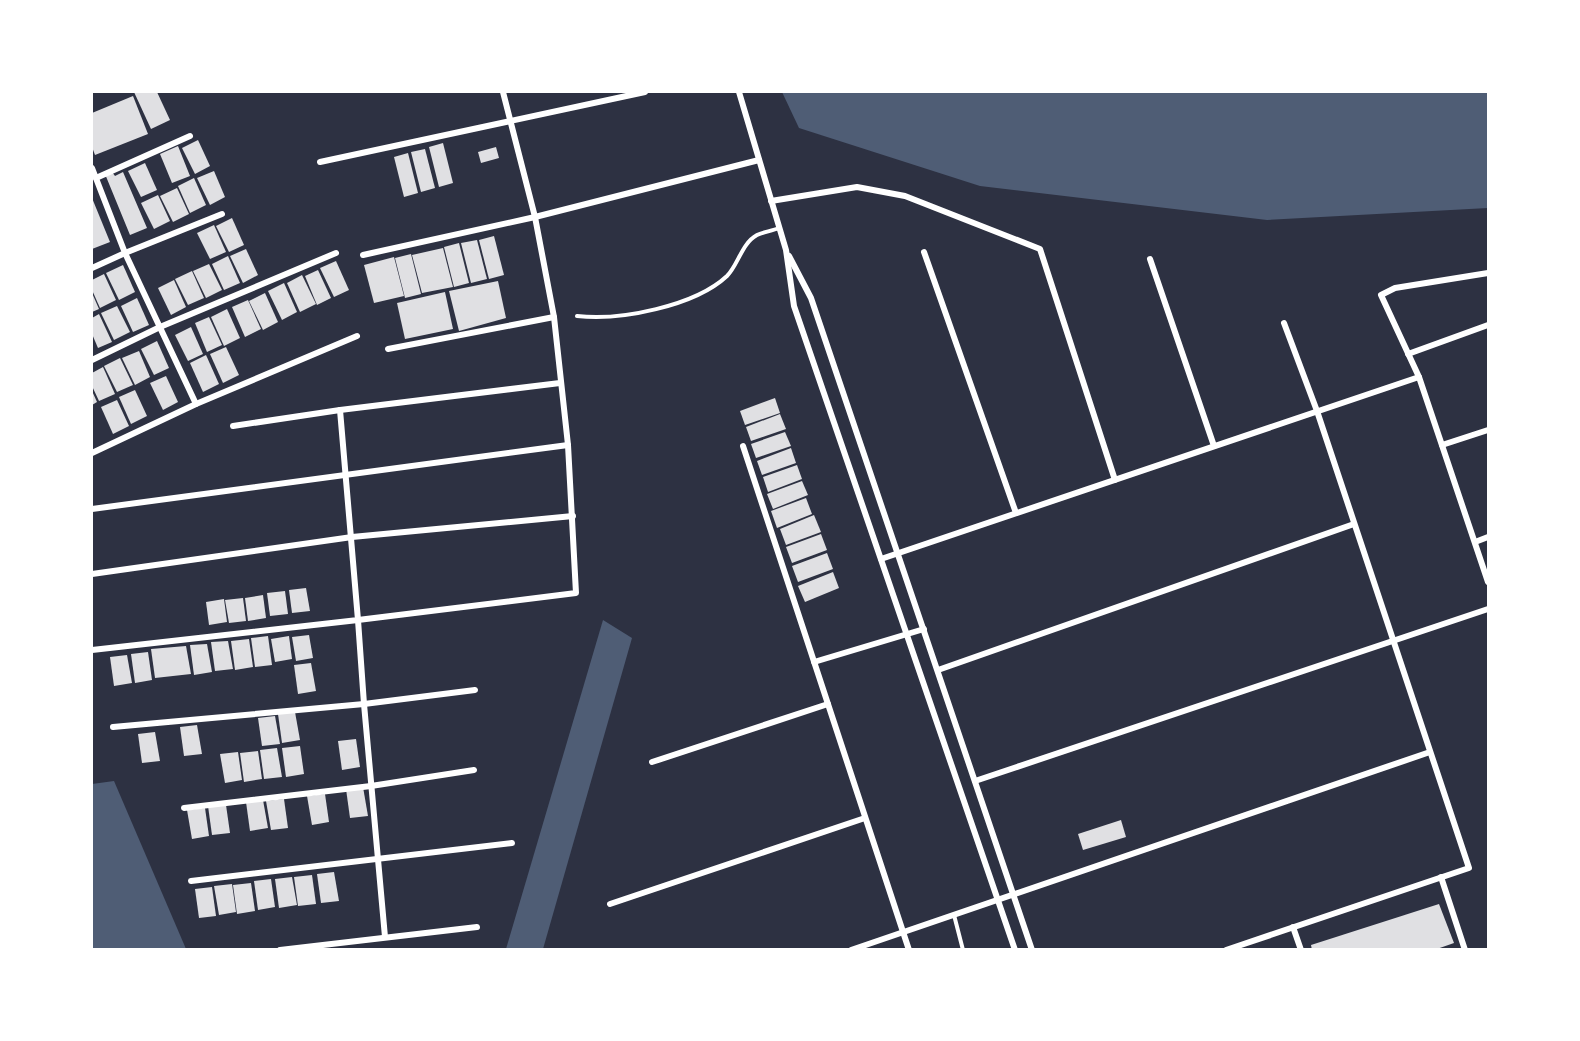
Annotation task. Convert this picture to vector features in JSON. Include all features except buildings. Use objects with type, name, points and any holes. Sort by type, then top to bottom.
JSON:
[{"type":"street","points":[[92,650],[576,593],[568,445],[554,317],[535,217],[503,92]]},
{"type":"street","points":[[320,162],[645,92]]},
{"type":"street","points":[[739,92],[786,250],[794,306],[1015,950]]},
{"type":"street","points":[[96,178],[190,136]]},
{"type":"street","points":[[363,255],[535,217],[759,160]]},
{"type":"street","points":[[92,168],[125,253],[196,404]]},
{"type":"street","points":[[771,201],[857,187],[905,196],[1040,249],[1115,480]]},
{"type":"street","points":[[92,268],[222,214]]},
{"type":"street","points":[[786,250],[812,298],[1032,950]]},
{"type":"street","points":[[924,252],[1016,513]]},
{"type":"street","points":[[92,360],[160,327],[336,253]]},
{"type":"street","points":[[1150,259],[1214,446]]},
{"type":"street","points":[[1488,273],[1395,288],[1381,295],[1419,377],[1488,582]]},
{"type":"street","points":[[388,349],[554,317]]},
{"type":"street","points":[[1226,950],[1469,868],[1317,411],[1284,323]]},
{"type":"street","points":[[1408,354],[1488,325]]},
{"type":"street","points":[[92,453],[196,404],[357,336]]},
{"type":"street","points":[[881,559],[1419,377]]},
{"type":"street","points":[[233,426],[340,410],[560,383]]},
{"type":"street","points":[[340,410],[385,937]]},
{"type":"street","points":[[1442,445],[1488,430]]},
{"type":"street","points":[[92,509],[568,445]]},
{"type":"street","points":[[743,446],[909,950]]},
{"type":"street","points":[[92,574],[352,537],[573,516]]},
{"type":"street","points":[[938,670],[1354,524]]},
{"type":"street","points":[[1475,542],[1488,537]]},
{"type":"street","points":[[975,781],[1488,609]]},
{"type":"street","points":[[814,662],[924,628]]},
{"type":"street","points":[[113,727],[364,704],[475,690]]},
{"type":"street","points":[[652,762],[828,704]]},
{"type":"street","points":[[851,950],[1430,752]]},
{"type":"street","points":[[184,808],[371,786],[474,770]]},
{"type":"street","points":[[610,904],[865,818]]},
{"type":"street","points":[[191,881],[512,843]]},
{"type":"street","points":[[1441,877],[1465,950]]},
{"type":"street","points":[[280,950],[477,927]]},
{"type":"street","points":[[1293,927],[1301,950]]},
{"type":"lane","points":[[577,316],[602,317],[635,314],[695,296],[726,276],[754,237],[780,228]]},
{"type":"lane","points":[[954,915],[963,950]]},
{"type":"water","points":[[782,92],[1488,92],[1488,208],[1267,220],[980,186],[799,128]]},
{"type":"water","points":[[603,620],[632,638],[543,949],[506,949]]},
{"type":"water","points":[[114,781],[186,949],[92,949],[92,784]]}]
